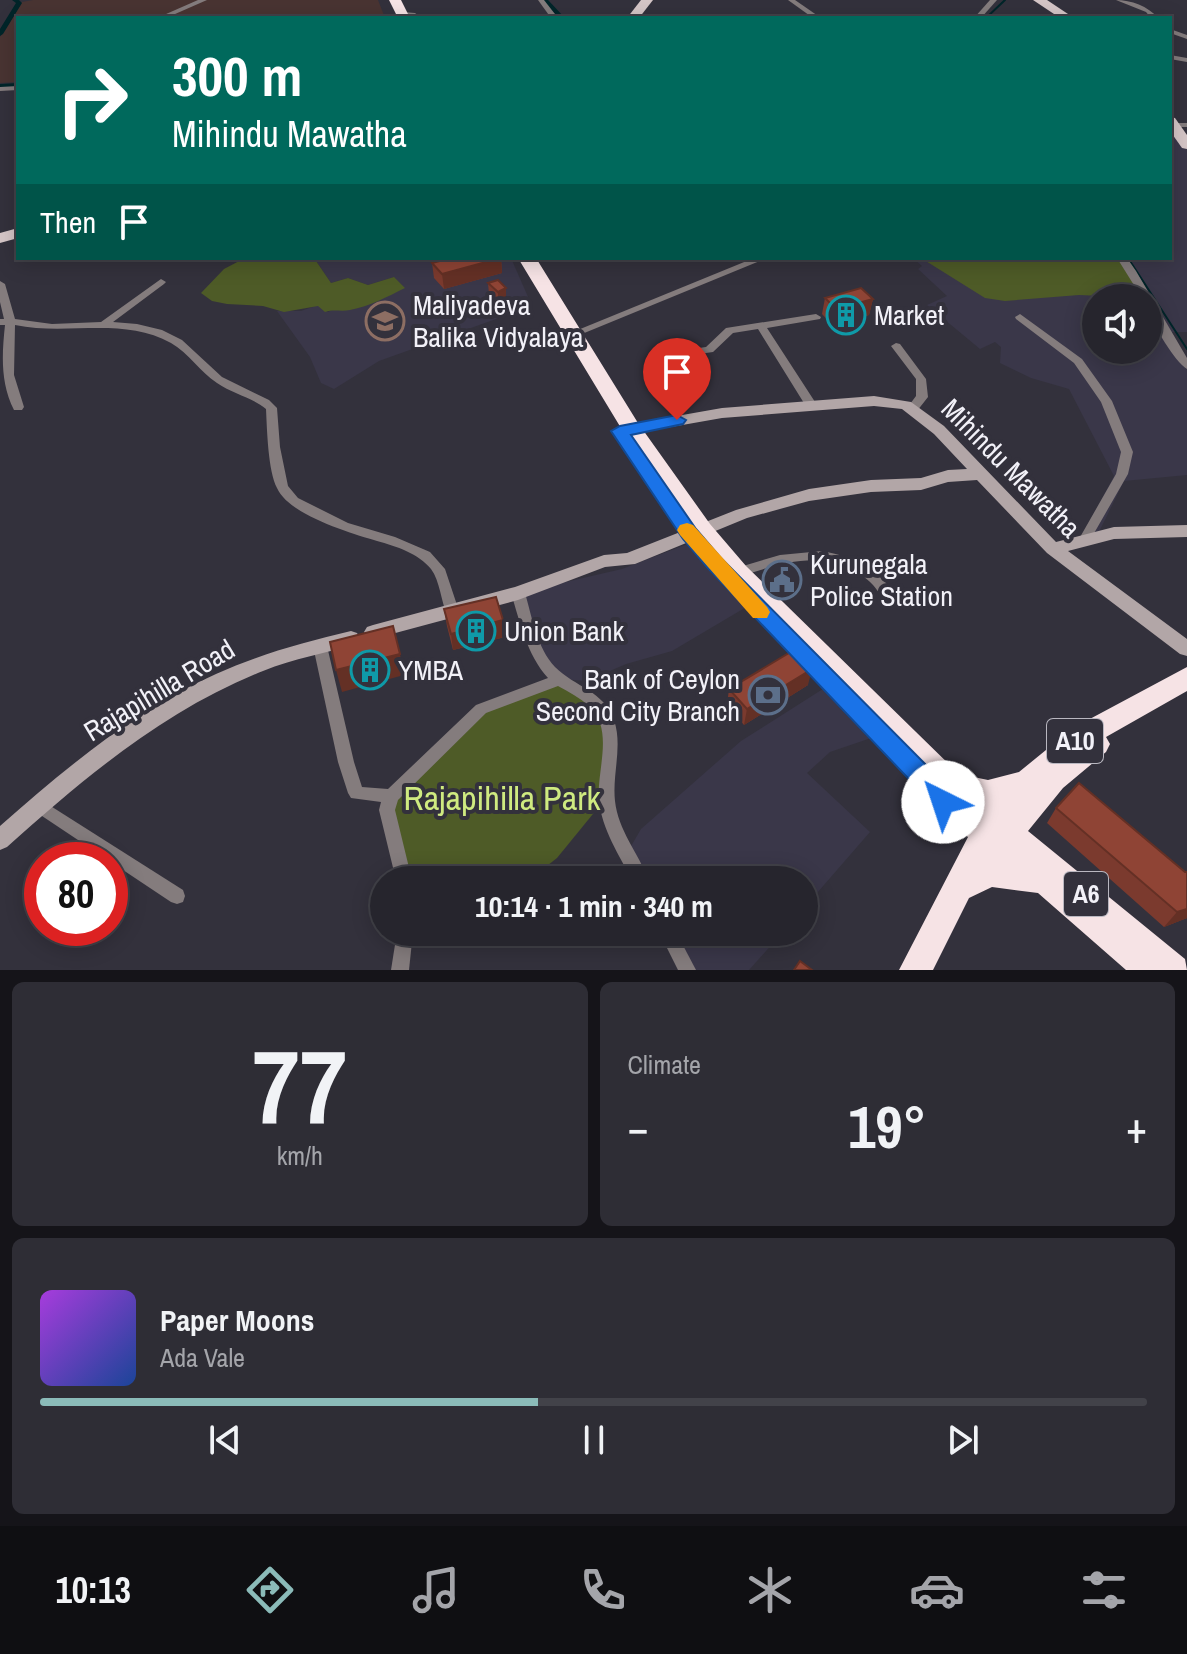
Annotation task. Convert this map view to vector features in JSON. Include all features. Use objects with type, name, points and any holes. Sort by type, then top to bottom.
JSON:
[{"type":"highway","points":[[385,0],[399,16]]},
{"type":"highway","name":"A6","points":[[517,260],[625,430],[696,532],[750,602],[937,782],[1174,970]]},
{"type":"highway","name":"A6","points":[[528,260],[625,430]]},
{"type":"highway","name":"A6","points":[[696,532],[738,572],[937,782]]},
{"type":"highway","name":"A10","points":[[915,970],[959,888],[997,832],[1070,744],[1187,678]]},
{"type":"highway","name":"A10","points":[[1036,786],[1093,746],[1187,691]]},
{"type":"highway","points":[[937,782],[988,793],[1036,786],[1032,830],[1051,875],[991,873],[959,888]]},
{"type":"highway","points":[[937,782],[961,831],[964,857],[959,888]]},
{"type":"highway","name":"A6","points":[[1051,875],[1150,970]]},
{"type":"main road","points":[[635,16],[647,0]]},
{"type":"main road","points":[[1039,0],[1065,16]]},
{"type":"main road","points":[[1177,124],[1187,145]]},
{"type":"street","points":[[165,16],[204,0]]},
{"type":"street","points":[[541,0],[553,16]]},
{"type":"street","points":[[791,0],[815,16]]},
{"type":"street","points":[[979,16],[994,0]]},
{"type":"street","points":[[1119,0],[1153,16]]},
{"type":"street","points":[[573,334],[757,260]]},
{"type":"street","points":[[1123,260],[1152,303],[1171,346],[1187,366]]},
{"type":"street","points":[[103,324],[161,282]]},
{"type":"street","points":[[0,284],[5,322],[3,364],[18,407]]},
{"type":"street","points":[[685,353],[716,346],[730,330],[816,317]]},
{"type":"street","points":[[1020,317],[1078,361],[1106,401],[1127,452],[1122,474],[1085,539]]},
{"type":"street","points":[[5,322],[31,325],[128,324],[176,341],[219,380],[248,391],[271,408],[274,447],[282,487],[294,501],[344,527],[391,540],[425,555],[439,569],[452,611]]},
{"type":"street","points":[[761,326],[811,405]]},
{"type":"street","points":[[896,346],[921,379],[922,397],[913,408]]},
{"type":"street","name":"Mihindu Mawatha","points":[[625,430],[696,415],[811,405],[888,400],[913,408],[939,430],[1053,549],[1187,649]]},
{"type":"street","name":"Rajapihilla Road","points":[[0,840],[106,749],[214,685],[256,665],[518,593],[604,561],[629,559],[755,510],[809,495],[871,486],[921,484],[948,476],[980,474]]},
{"type":"street","points":[[1053,549],[1114,533],[1187,531]]},
{"type":"street","points":[[738,572],[773,559],[814,556],[846,559],[880,580],[891,598]]},
{"type":"street","points":[[518,593],[544,664],[560,679],[589,697],[600,707],[608,721],[606,798],[612,823],[634,866]]},
{"type":"street","points":[[320,646],[356,793],[391,796]]},
{"type":"street","points":[[401,866],[387,810],[391,796],[481,709],[560,679]]},
{"type":"street","points":[[38,805],[177,896]]},
{"type":"street","points":[[400,970],[403,946]]},
{"type":"street","points":[[674,946],[687,970]]},
{"type":"shaded area","points":[[378,0],[384,16],[16,16],[16,82],[0,83],[0,37],[22,2]]},
{"type":"shaded area","points":[[1172,136],[1182,138],[1187,145],[1187,332],[1166,332],[1162,324],[1162,284],[1139,284],[1123,260],[1172,260]]},
{"type":"shaded area","name":"Maliyadeva Balika Vidyalaya","points":[[315,260],[512,260],[532,306],[379,361],[334,389],[321,383],[310,357],[277,311],[301,311],[318,305],[328,312],[394,277],[368,285],[348,278],[331,283]]},
{"type":"shaded area","points":[[915,260],[1120,260],[1137,284],[1082,284],[1082,364],[1162,364],[1162,326],[1187,370],[1187,475],[1124,481],[1097,536],[1081,537],[1114,476],[1069,389],[1031,378],[1000,363],[1001,347],[995,342],[980,349],[927,305],[947,296],[918,269],[922,266]]},
{"type":"shaded area","points":[[690,543],[748,606],[672,651],[626,664],[587,681],[560,679],[544,664],[518,593],[622,569]]},
{"type":"shaded area","points":[[826,687],[877,736],[830,752],[807,773],[870,832],[818,892],[818,866],[634,866],[627,853],[641,829],[741,741]]},
{"type":"shaded area","points":[[674,946],[770,946],[749,970],[687,970]]},
{"type":"green space","points":[[241,260],[315,260],[331,283],[348,278],[368,285],[394,277],[405,288],[347,311],[325,312],[318,306],[284,312],[263,306],[212,301],[201,293],[224,269]]},
{"type":"green space","points":[[924,260],[1123,260],[1139,284],[1082,284],[1082,295],[1005,301],[985,298]]},
{"type":"green space","name":"Rajapihilla Park","points":[[560,679],[608,721],[606,798],[557,858],[547,866],[402,866],[391,796],[481,709]]},
{"type":"building","points":[[443,260],[494,260],[442,274],[432,263]]},
{"type":"building","points":[[498,280],[506,288],[498,292],[488,283]]},
{"type":"building","points":[[861,288],[873,299],[836,309],[825,298]]},
{"type":"building","points":[[496,597],[503,620],[451,634],[444,609]]},
{"type":"building","points":[[393,626],[400,654],[336,670],[330,642]]},
{"type":"building","points":[[794,650],[812,669],[747,709],[729,689]]},
{"type":"building","points":[[1079,783],[1187,872],[1187,909],[1177,912],[1056,808]]},
{"type":"building","points":[[800,961],[812,970],[794,970]]},
{"type":"waterway","points":[[0,34],[19,3],[15,0]]},
{"type":"waterway","points":[[545,0],[560,16]]},
{"type":"waterway","points":[[988,16],[1005,0]]},
{"type":"waterway","points":[[0,86],[16,85]]},
{"type":"waterway","points":[[1129,260],[1187,349]]},
{"type":"slow traffic","points":[[687,530],[760,612]]},
{"type":"place","name":"Market","points":[[846,315]]},
{"type":"place","name":"Maliyadeva Balika Vidyalaya","points":[[385,321]]},
{"type":"place","name":"Kurunegala Police Station","points":[[782,580]]},
{"type":"place","name":"Union Bank","points":[[476,631]]},
{"type":"place","name":"YMBA","points":[[370,670]]},
{"type":"place","name":"Bank of Ceylon Second City Branch","points":[[768,695]]},
{"type":"route","points":[[677,420],[620,431],[689,534],[713,562],[933,787],[943,802]]}]
